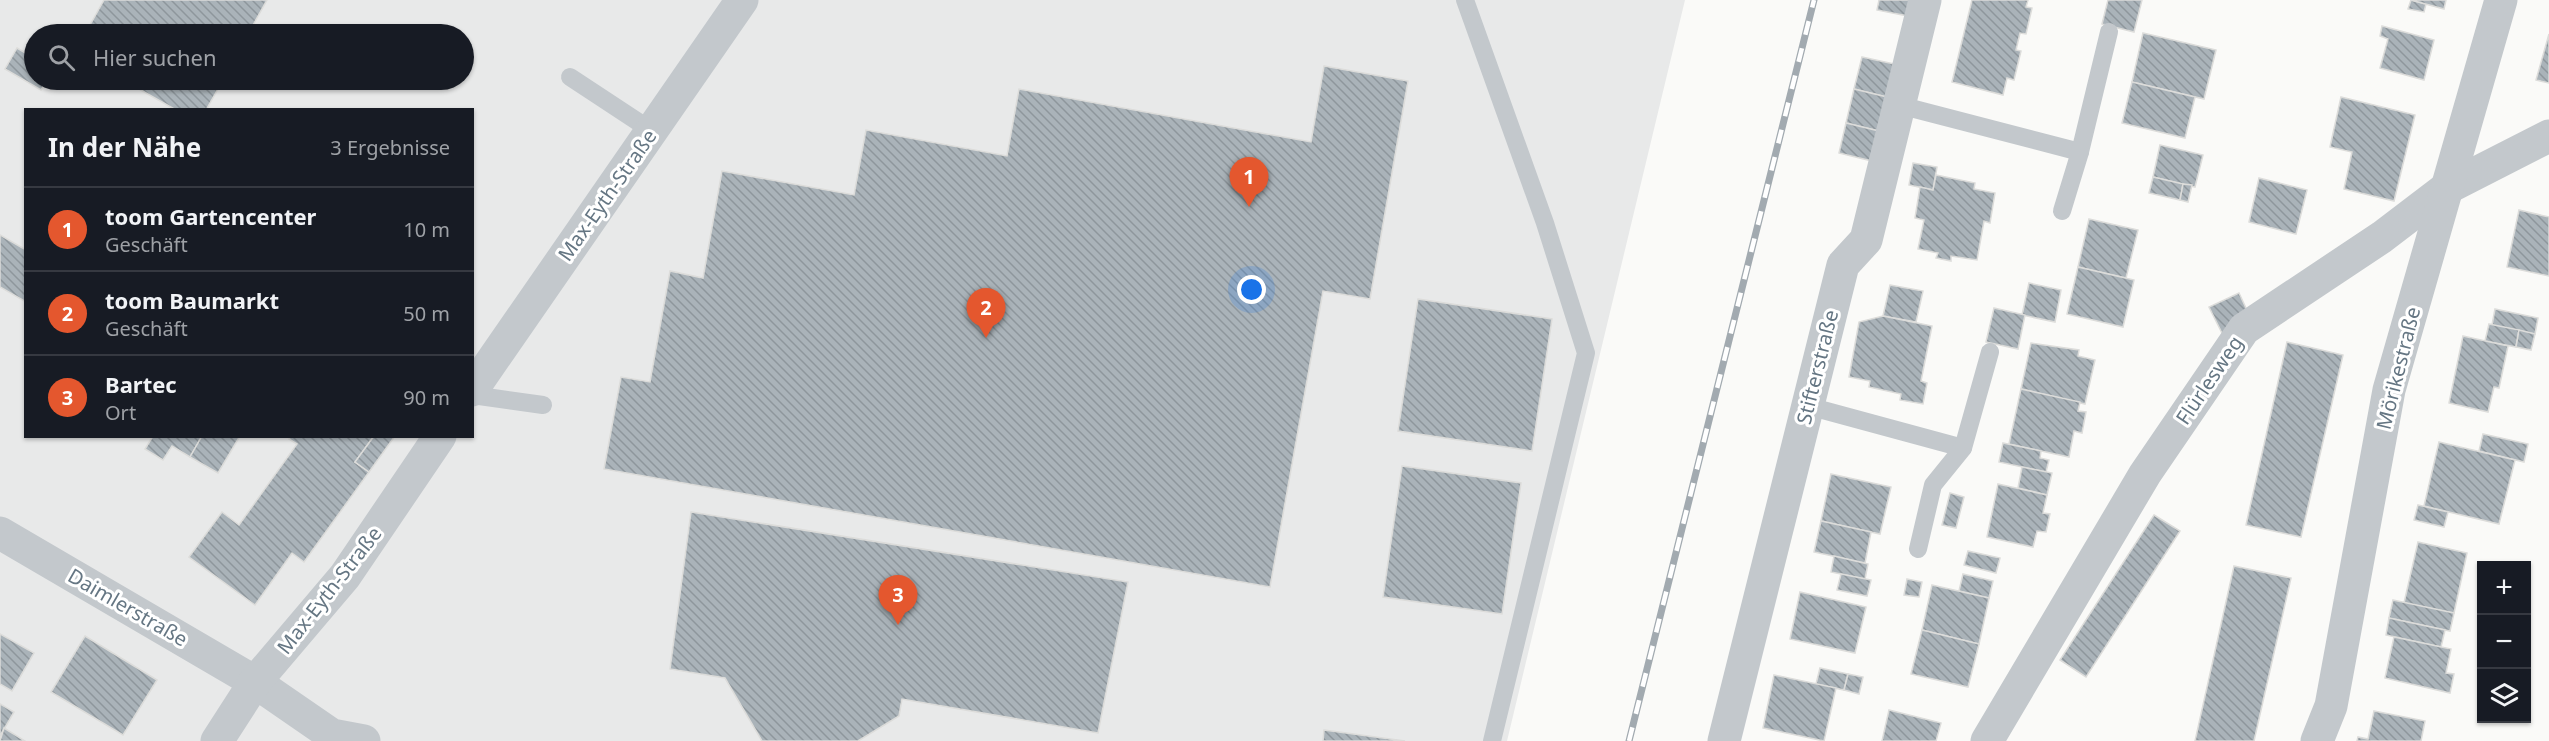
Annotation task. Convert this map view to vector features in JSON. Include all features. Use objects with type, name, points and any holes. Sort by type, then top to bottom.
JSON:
[{"type":"street","name":"Max-Eyth-Straße","points":[[474,387],[742,0]]},
{"type":"street","name":"Stifterstraße","points":[[1724,741],[1843,265],[1866,240],[1925,0]]},
{"type":"street","name":"Mörikestraße","points":[[2317,741],[2331,706],[2390,390],[2445,189],[2501,0]]},
{"type":"street","name":"Flürlesweg","points":[[1987,741],[2145,474],[2244,329],[2382,237],[2445,189],[2549,136]]},
{"type":"street","name":"Max-Eyth-Straße","points":[[217,741],[255,681],[345,576],[439,438]]},
{"type":"street","name":"Daimlerstraße","points":[[0,533],[255,681]]},
{"type":"street","points":[[255,681],[332,735],[356,740]]},
{"type":"lane","points":[[1466,0],[1545,223],[1586,353],[1492,741]]},
{"type":"lane","points":[[2062,211],[2080,152],[2109,32]]},
{"type":"lane","points":[[570,77],[651,131]]},
{"type":"lane","points":[[1899,105],[2080,152]]},
{"type":"lane","points":[[1918,549],[1933,485],[1963,448],[1990,352]]},
{"type":"lane","points":[[474,395],[543,405]]},
{"type":"lane","points":[[1808,406],[1963,448]]},
{"type":"shaded area","points":[[0,0],[1685,0],[1507,741],[0,741]]},
{"type":"building","points":[[104,0],[267,0],[254,24],[91,24]]},
{"type":"building","points":[[1879,0],[1911,0],[1908,16],[1877,10]]},
{"type":"building","points":[[1972,0],[2028,0],[2026,7],[2032,8],[2026,34],[2020,33],[2016,50],[2021,51],[2014,80],[2007,78],[2003,95],[1952,82]]},
{"type":"building","points":[[2108,0],[2142,0],[2134,32],[2102,24]]},
{"type":"building","points":[[2411,0],[2426,4],[2424,12],[2408,9]]},
{"type":"building","points":[[2411,0],[2446,0],[2444,9]]},
{"type":"building","points":[[2382,26],[2434,40],[2424,80],[2380,68],[2388,39],[2380,36]]},
{"type":"building","points":[[2143,33],[2216,50],[2204,99],[2132,82]]},
{"type":"building","points":[[2549,34],[2549,83],[2536,80]]},
{"type":"building","points":[[17,48],[24,52],[24,80],[5,69]]},
{"type":"building","points":[[1862,57],[1899,65],[1891,98],[1854,89]]},
{"type":"building","points":[[1324,66],[1408,81],[1370,299],[1323,291],[1270,587],[604,469],[621,377],[650,382],[670,271],[703,278],[722,171],[854,195],[866,130],[1007,156],[1019,89],[1311,142]]},
{"type":"building","points":[[2132,82],[2195,97],[2185,138],[2122,123]]},
{"type":"building","points":[[1854,89],[1891,98],[1883,132],[1846,123]]},
{"type":"building","points":[[141,90],[217,90],[207,108],[172,108]]},
{"type":"building","points":[[2341,97],[2415,115],[2394,201],[2344,189],[2352,152],[2330,147]]},
{"type":"building","points":[[1846,123],[1883,132],[1876,162],[1839,153]]},
{"type":"building","points":[[2160,145],[2203,155],[2195,187],[2153,177]]},
{"type":"building","points":[[1913,163],[1937,167],[1933,190],[1909,185]]},
{"type":"building","points":[[1936,175],[1975,183],[1974,189],[1995,193],[1990,223],[1984,221],[1977,260],[1951,256],[1951,261],[1936,258],[1938,253],[1918,249],[1924,220],[1915,218],[1920,187],[1933,190]]},
{"type":"building","points":[[2153,177],[2183,184],[2180,200],[2149,193]]},
{"type":"building","points":[[2259,178],[2307,190],[2296,234],[2249,222]]},
{"type":"building","points":[[2183,184],[2192,185],[2188,202],[2180,200]]},
{"type":"building","points":[[2519,210],[2549,217],[2549,276],[2507,267]]},
{"type":"building","points":[[2089,219],[2138,230],[2126,278],[2078,267]]},
{"type":"building","points":[[0,235],[24,249],[24,301],[0,287]]},
{"type":"building","points":[[2078,267],[2134,280],[2123,327],[2067,314]]},
{"type":"building","points":[[2029,283],[2061,290],[2055,322],[2022,315]]},
{"type":"building","points":[[1890,285],[1923,291],[1916,322],[1883,316]]},
{"type":"building","points":[[2239,293],[2251,319],[2222,333],[2209,307]]},
{"type":"building","points":[[1418,299],[1552,319],[1532,451],[1398,431]]},
{"type":"building","points":[[1994,308],[2025,315],[2018,349],[1986,342]]},
{"type":"building","points":[[2495,309],[2538,318],[2535,334],[2492,325]]},
{"type":"building","points":[[1883,316],[1932,326],[1921,381],[1927,383],[1923,404],[1900,400],[1901,394],[1869,387],[1870,381],[1849,377],[1859,322]]},
{"type":"building","points":[[2489,324],[2519,330],[2516,347],[2485,341]]},
{"type":"building","points":[[2519,330],[2535,334],[2531,350],[2516,347]]},
{"type":"building","points":[[2463,336],[2508,346],[2499,388],[2494,387],[2488,412],[2449,403]]},
{"type":"building","points":[[2287,342],[2343,355],[2301,537],[2246,525]]},
{"type":"building","points":[[2031,343],[2079,350],[2078,356],[2095,360],[2085,404],[2021,389]]},
{"type":"building","points":[[2021,389],[2080,402],[2078,411],[2086,412],[2082,433],[2074,431],[2069,457],[2009,444]]},
{"type":"building","points":[[2483,434],[2528,444],[2524,462],[2479,451]]},
{"type":"building","points":[[152,438],[201,438],[190,457],[172,446],[163,460],[145,449]]},
{"type":"building","points":[[201,438],[239,438],[218,473],[190,457]]},
{"type":"building","points":[[373,438],[355,462],[369,472],[304,562],[292,553],[255,605],[189,557],[222,512],[239,525],[297,444],[289,439]]},
{"type":"building","points":[[373,438],[394,438],[369,472],[355,462]]},
{"type":"building","points":[[2439,442],[2515,460],[2499,524],[2424,506]]},
{"type":"building","points":[[2003,443],[2041,451],[2040,458],[2049,460],[2046,472],[1999,462]]},
{"type":"building","points":[[1402,466],[1521,483],[1502,614],[1383,597]]},
{"type":"building","points":[[2022,467],[2052,473],[2047,495],[2018,488]]},
{"type":"building","points":[[1831,474],[1891,487],[1880,534],[1821,521]]},
{"type":"building","points":[[1998,484],[2047,495],[2043,513],[2050,514],[2046,532],[2037,531],[2033,547],[1987,537]]},
{"type":"building","points":[[1950,493],[1964,497],[1956,528],[1942,525]]},
{"type":"building","points":[[2418,505],[2448,512],[2444,527],[2414,520]]},
{"type":"building","points":[[691,512],[1128,582],[1098,733],[902,699],[899,716],[858,741],[762,741],[725,678],[670,669]]},
{"type":"building","points":[[2154,515],[2180,531],[2086,677],[2060,660]]},
{"type":"building","points":[[1821,521],[1871,532],[1865,563],[1814,552]]},
{"type":"building","points":[[2418,542],[2467,553],[2454,613],[2404,603]]},
{"type":"building","points":[[1968,551],[2000,558],[1996,573],[1964,565]]},
{"type":"building","points":[[1834,556],[1868,564],[1865,579],[1831,572]]},
{"type":"building","points":[[2234,566],[2291,578],[2254,741],[2195,741]]},
{"type":"building","points":[[1841,574],[1871,580],[1867,596],[1837,590]]},
{"type":"building","points":[[1963,574],[1993,581],[1989,598],[1959,591]]},
{"type":"building","points":[[1907,579],[1922,582],[1919,597],[1904,595]]},
{"type":"building","points":[[1932,585],[1989,598],[1979,644],[1922,630]]},
{"type":"building","points":[[1800,592],[1866,607],[1855,653],[1790,639]]},
{"type":"building","points":[[2393,600],[2454,613],[2450,631],[2389,618]]},
{"type":"building","points":[[2389,618],[2445,630],[2441,647],[2386,635]]},
{"type":"building","points":[[1922,630],[1979,644],[1968,687],[1911,674]]},
{"type":"building","points":[[0,634],[34,653],[12,691],[0,684]]},
{"type":"building","points":[[85,636],[157,680],[123,735],[51,692]]},
{"type":"building","points":[[2394,637],[2451,649],[2446,673],[2454,674],[2450,693],[2385,678]]},
{"type":"building","points":[[1820,668],[1848,674],[1844,690],[1816,684]]},
{"type":"building","points":[[1848,674],[1863,677],[1859,694],[1844,690]]},
{"type":"building","points":[[1774,675],[1836,688],[1824,741],[1763,728]]},
{"type":"building","points":[[0,704],[14,712],[0,736]]},
{"type":"building","points":[[1889,710],[1941,723],[1936,741],[1882,741]]},
{"type":"building","points":[[2374,711],[2425,721],[2421,741],[2357,741],[2358,737],[2368,739]]},
{"type":"building","points":[[4,728],[25,741],[0,741]]},
{"type":"building","points":[[1324,730],[1405,741],[1323,741]]},
{"type":"railway","points":[[1629,741],[1814,0]]},
{"type":"place","name":"toom Gartencenter","points":[[1249,207]]},
{"type":"place","name":"toom Baumarkt","points":[[986,338]]},
{"type":"place","name":"Bartec","points":[[898,625]]}]
